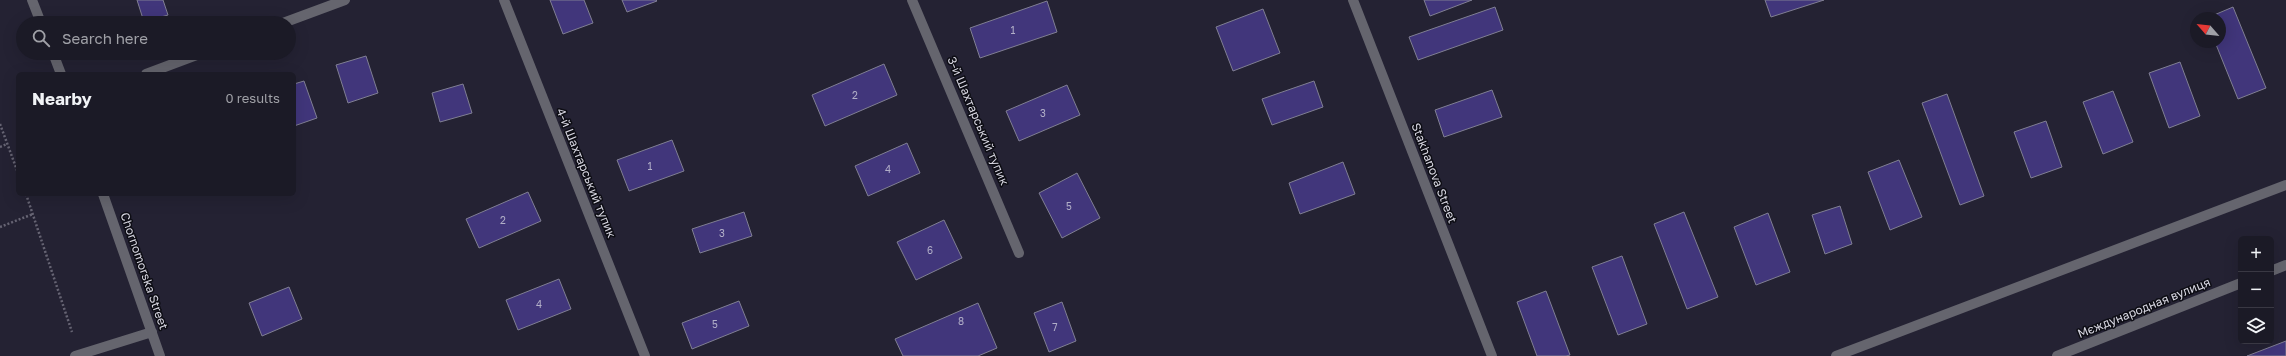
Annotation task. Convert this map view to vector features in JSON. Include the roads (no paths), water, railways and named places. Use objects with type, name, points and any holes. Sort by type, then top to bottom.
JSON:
[{"type":"street","points":[[32,0],[38,16]]},
{"type":"street","points":[[296,18],[345,0]]},
{"type":"street","name":"4-й Шахтарський тупик","points":[[504,0],[645,356]]},
{"type":"street","name":"3-й Шахтарський тупик","points":[[912,0],[1019,253]]},
{"type":"street","name":"Stakhanova Street","points":[[1352,0],[1492,356]]},
{"type":"street","points":[[56,60],[60,72]]},
{"type":"street","points":[[151,72],[183,60]]},
{"type":"street","points":[[1836,356],[2286,185]]},
{"type":"street","name":"Chornomorska Street","points":[[105,196],[160,356]]},
{"type":"street","points":[[2274,270],[2286,265]]},
{"type":"street","name":"Мєждународная вулиця","points":[[2057,356],[2238,284]]},
{"type":"street","points":[[77,355],[152,332]]}]
